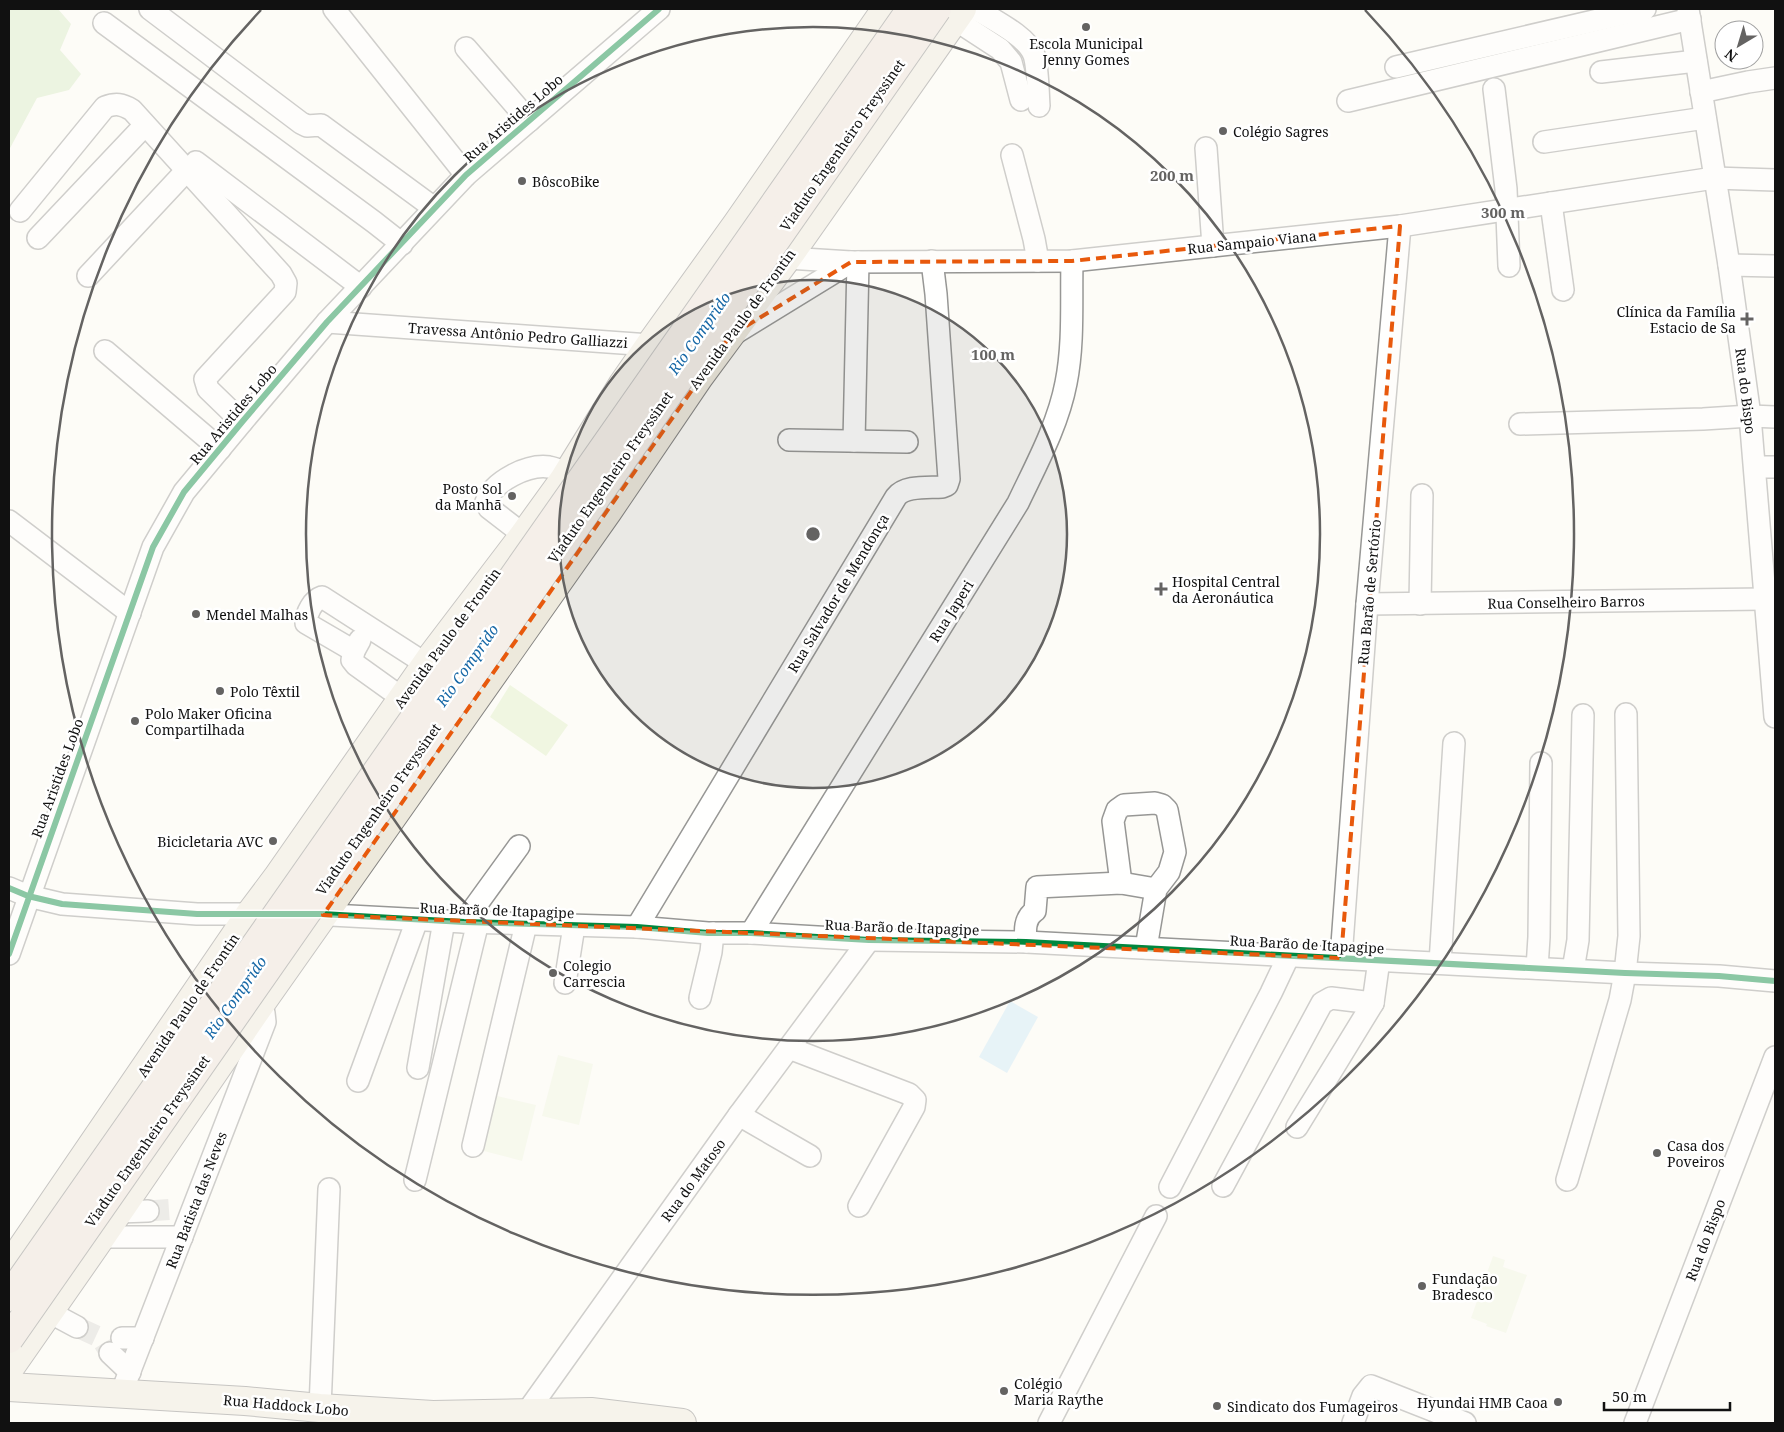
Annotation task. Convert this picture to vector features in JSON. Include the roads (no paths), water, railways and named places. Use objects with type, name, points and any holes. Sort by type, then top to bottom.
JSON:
[{"type":"highway","name":"Viaduto Engenheiro Freyssinet","points":[[9,1297],[911,9]]},
{"type":"highway","name":"Viaduto Engenheiro Freyssinet","points":[[9,1339],[957,11]]},
{"type":"main road","name":"Avenida Paulo de Frontin","points":[[10,1265],[402,698],[566,477],[650,345],[737,224],[886,9]]},
{"type":"main road","name":"Avenida Paulo de Frontin","points":[[9,1369],[101,1238],[322,914],[608,511],[699,377],[787,258],[957,11]]},
{"type":"main road","points":[[737,224],[787,258]]},
{"type":"main road","points":[[566,477],[608,511]]},
{"type":"main road","points":[[429,660],[481,691]]},
{"type":"main road","name":"Rua Haddock Lobo","points":[[9,1387],[125,1383],[245,1401],[320,1408],[374,1418],[591,1418],[682,1423]]},
{"type":"street","points":[[150,9],[301,123],[307,126],[321,125],[434,208]]},
{"type":"street","points":[[334,9],[466,175]]},
{"type":"street","name":"Rua Aristides Lobo","points":[[9,954],[153,547],[184,492],[327,322],[466,175],[658,9]]},
{"type":"street","points":[[1396,68],[1645,9]]},
{"type":"street","points":[[957,11],[1000,49],[1011,62],[1030,103]]},
{"type":"street","points":[[1348,101],[1689,14]]},
{"type":"street","name":"Rua do Bispo","points":[[1689,14],[1729,265],[1750,416],[1765,467],[1765,599],[1775,717]]},
{"type":"street","points":[[104,23],[402,244]]},
{"type":"street","points":[[466,48],[529,121]]},
{"type":"street","points":[[1601,72],[1696,61]]},
{"type":"street","points":[[1701,92],[1775,78]]},
{"type":"street","points":[[1494,89],[1506,189],[1509,266]]},
{"type":"street","points":[[20,211],[105,107],[114,104],[124,105],[132,110],[145,125],[192,166],[361,287]]},
{"type":"street","points":[[1544,142],[1705,118]]},
{"type":"street","points":[[38,238],[145,125]]},
{"type":"street","points":[[1206,148],[1213,246]]},
{"type":"street","points":[[1012,155],[1038,261]]},
{"type":"street","points":[[88,276],[192,166]]},
{"type":"street","points":[[192,166],[281,274],[286,283],[285,292],[205,379],[208,389],[242,422]]},
{"type":"street","name":"Rua Sampaio Viana","points":[[787,258],[854,262],[1072,261],[1400,226],[1714,178],[1775,180]]},
{"type":"street","points":[[1551,203],[1563,290]]},
{"type":"street","name":"Rua Barão de Sertório","points":[[1341,958],[1367,604],[1400,226]]},
{"type":"street","name":"Rua Japeri","points":[[751,934],[1018,503],[1049,437],[1066,385],[1070,357],[1072,261]]},
{"type":"street","points":[[730,336],[854,262]]},
{"type":"street","points":[[854,262],[854,441]]},
{"type":"street","name":"Rua Salvador de Mendonça","points":[[637,927],[896,497],[899,493],[906,490],[942,487],[947,484],[949,470],[932,262]]},
{"type":"street","points":[[1729,265],[1775,266]]},
{"type":"street","name":"Travessa Antônio Pedro Galliazzi","points":[[327,322],[650,345],[699,377]]},
{"type":"street","points":[[105,351],[220,449]]},
{"type":"street","points":[[1520,424],[1750,416],[1775,417]]},
{"type":"street","points":[[789,440],[907,442]]},
{"type":"street","points":[[524,535],[489,508],[486,502],[487,498],[498,484],[506,478],[521,472],[549,467],[566,477]]},
{"type":"street","points":[[1420,604],[1422,495]]},
{"type":"street","points":[[9,521],[130,613]]},
{"type":"street","points":[[354,651],[306,623],[306,618],[318,598],[322,597],[368,626],[429,660]]},
{"type":"street","name":"Rua Conselheiro Barros","points":[[1367,604],[1765,599]]},
{"type":"street","points":[[368,626],[354,651],[352,660],[356,665],[402,698]]},
{"type":"street","points":[[1573,970],[1578,940],[1583,714]]},
{"type":"street","points":[[1567,1180],[1620,1000],[1626,973],[1629,936],[1626,714]]},
{"type":"street","points":[[1440,963],[1454,744]]},
{"type":"street","points":[[1537,968],[1541,763]]},
{"type":"street","points":[[1121,883],[1113,821],[1117,810],[1124,805],[1155,803],[1162,805],[1167,810],[1175,852],[1169,872],[1156,889],[1146,948]]},
{"type":"street","points":[[418,1068],[462,922],[519,846]]},
{"type":"street","points":[[1026,942],[1025,930],[1029,917],[1035,911],[1037,887],[1121,883],[1156,889]]},
{"type":"street","name":"Rua Barão de Itapagipe","points":[[9,888],[28,896],[62,904],[197,914],[322,914],[462,922],[637,927],[713,933],[869,940],[1026,942],[1775,980]]},
{"type":"street","points":[[358,1082],[417,920]]},
{"type":"street","points":[[415,1180],[462,922]]},
{"type":"street","points":[[473,1146],[526,924]]},
{"type":"street","points":[[565,983],[574,926]]},
{"type":"street","points":[[700,998],[711,952],[713,933]]},
{"type":"street","name":"Rua do Matoso","points":[[524,1418],[739,1115],[869,940]]},
{"type":"street","points":[[1170,1187],[1289,955]]},
{"type":"street","points":[[1297,1127],[1373,1003],[1379,960]]},
{"type":"street","points":[[1223,1186],[1322,1003],[1331,998],[1373,1003]]},
{"type":"street","name":"Rua Batista das Neves","points":[[125,1383],[125,1343],[182,1236],[185,1209],[265,1022],[264,1013],[259,1006]]},
{"type":"street","points":[[789,1048],[909,1094],[915,1100],[914,1107],[859,1206]]},
{"type":"street","name":"Rua do Bispo","points":[[1635,1423],[1775,1057]]},
{"type":"street","points":[[739,1115],[810,1156]]},
{"type":"street","points":[[320,1408],[329,1188]]},
{"type":"street","points":[[118,1212],[148,1211]]},
{"type":"street","points":[[1049,1423],[1156,1216]]},
{"type":"street","points":[[101,1238],[182,1236]]},
{"type":"street","points":[[49,1312],[77,1327]]},
{"type":"street","points":[[125,1343],[125,1383]]},
{"type":"street","points":[[1353,1423],[1363,1396],[1371,1386],[1465,1423]]},
{"type":"water","points":[[1010,1001],[1038,1017],[1007,1073],[979,1057]]},
{"type":"tunnel","points":[[148,1211],[176,1209]]},
{"type":"tunnel","points":[[77,1327],[101,1338],[110,1353]]},
{"type":"place","name":"Escola Municipal Jenny Gomes","points":[[1086,27]]},
{"type":"place","name":"Colégio Sagres","points":[[1223,131]]},
{"type":"place","name":"BôscoBike","points":[[522,181]]},
{"type":"place","name":"Clínica da Família Estacio de Sa","points":[[1747,319]]},
{"type":"place","name":"Posto Sol da Manhã","points":[[512,496]]},
{"type":"place","name":"Hospital Central da Aeronáutica","points":[[1161,589]]},
{"type":"place","name":"Mendel Malhas","points":[[196,614]]},
{"type":"place","name":"Polo Têxtil","points":[[220,691]]},
{"type":"place","name":"Polo Maker Oficina Compartilhada","points":[[135,721]]},
{"type":"place","name":"Bicicletaria AVC","points":[[273,841]]},
{"type":"place","name":"Colegio Carrescia","points":[[553,973]]},
{"type":"place","name":"Casa dos Poveiros","points":[[1657,1153]]},
{"type":"place","name":"Fundação Bradesco","points":[[1422,1286]]},
{"type":"place","name":"Colégio Maria Raythe","points":[[1004,1391]]},
{"type":"place","name":"Hyundai HMB Caoa","points":[[1558,1402]]},
{"type":"place","name":"Sindicato dos Fumageiros","points":[[1217,1406]]},
{"type":"water label","name":"Rio Comprido","points":[[699,333]]},
{"type":"water label","name":"Rio Comprido","points":[[467,665]]},
{"type":"water label","name":"Rio Comprido","points":[[235,997]]}]
